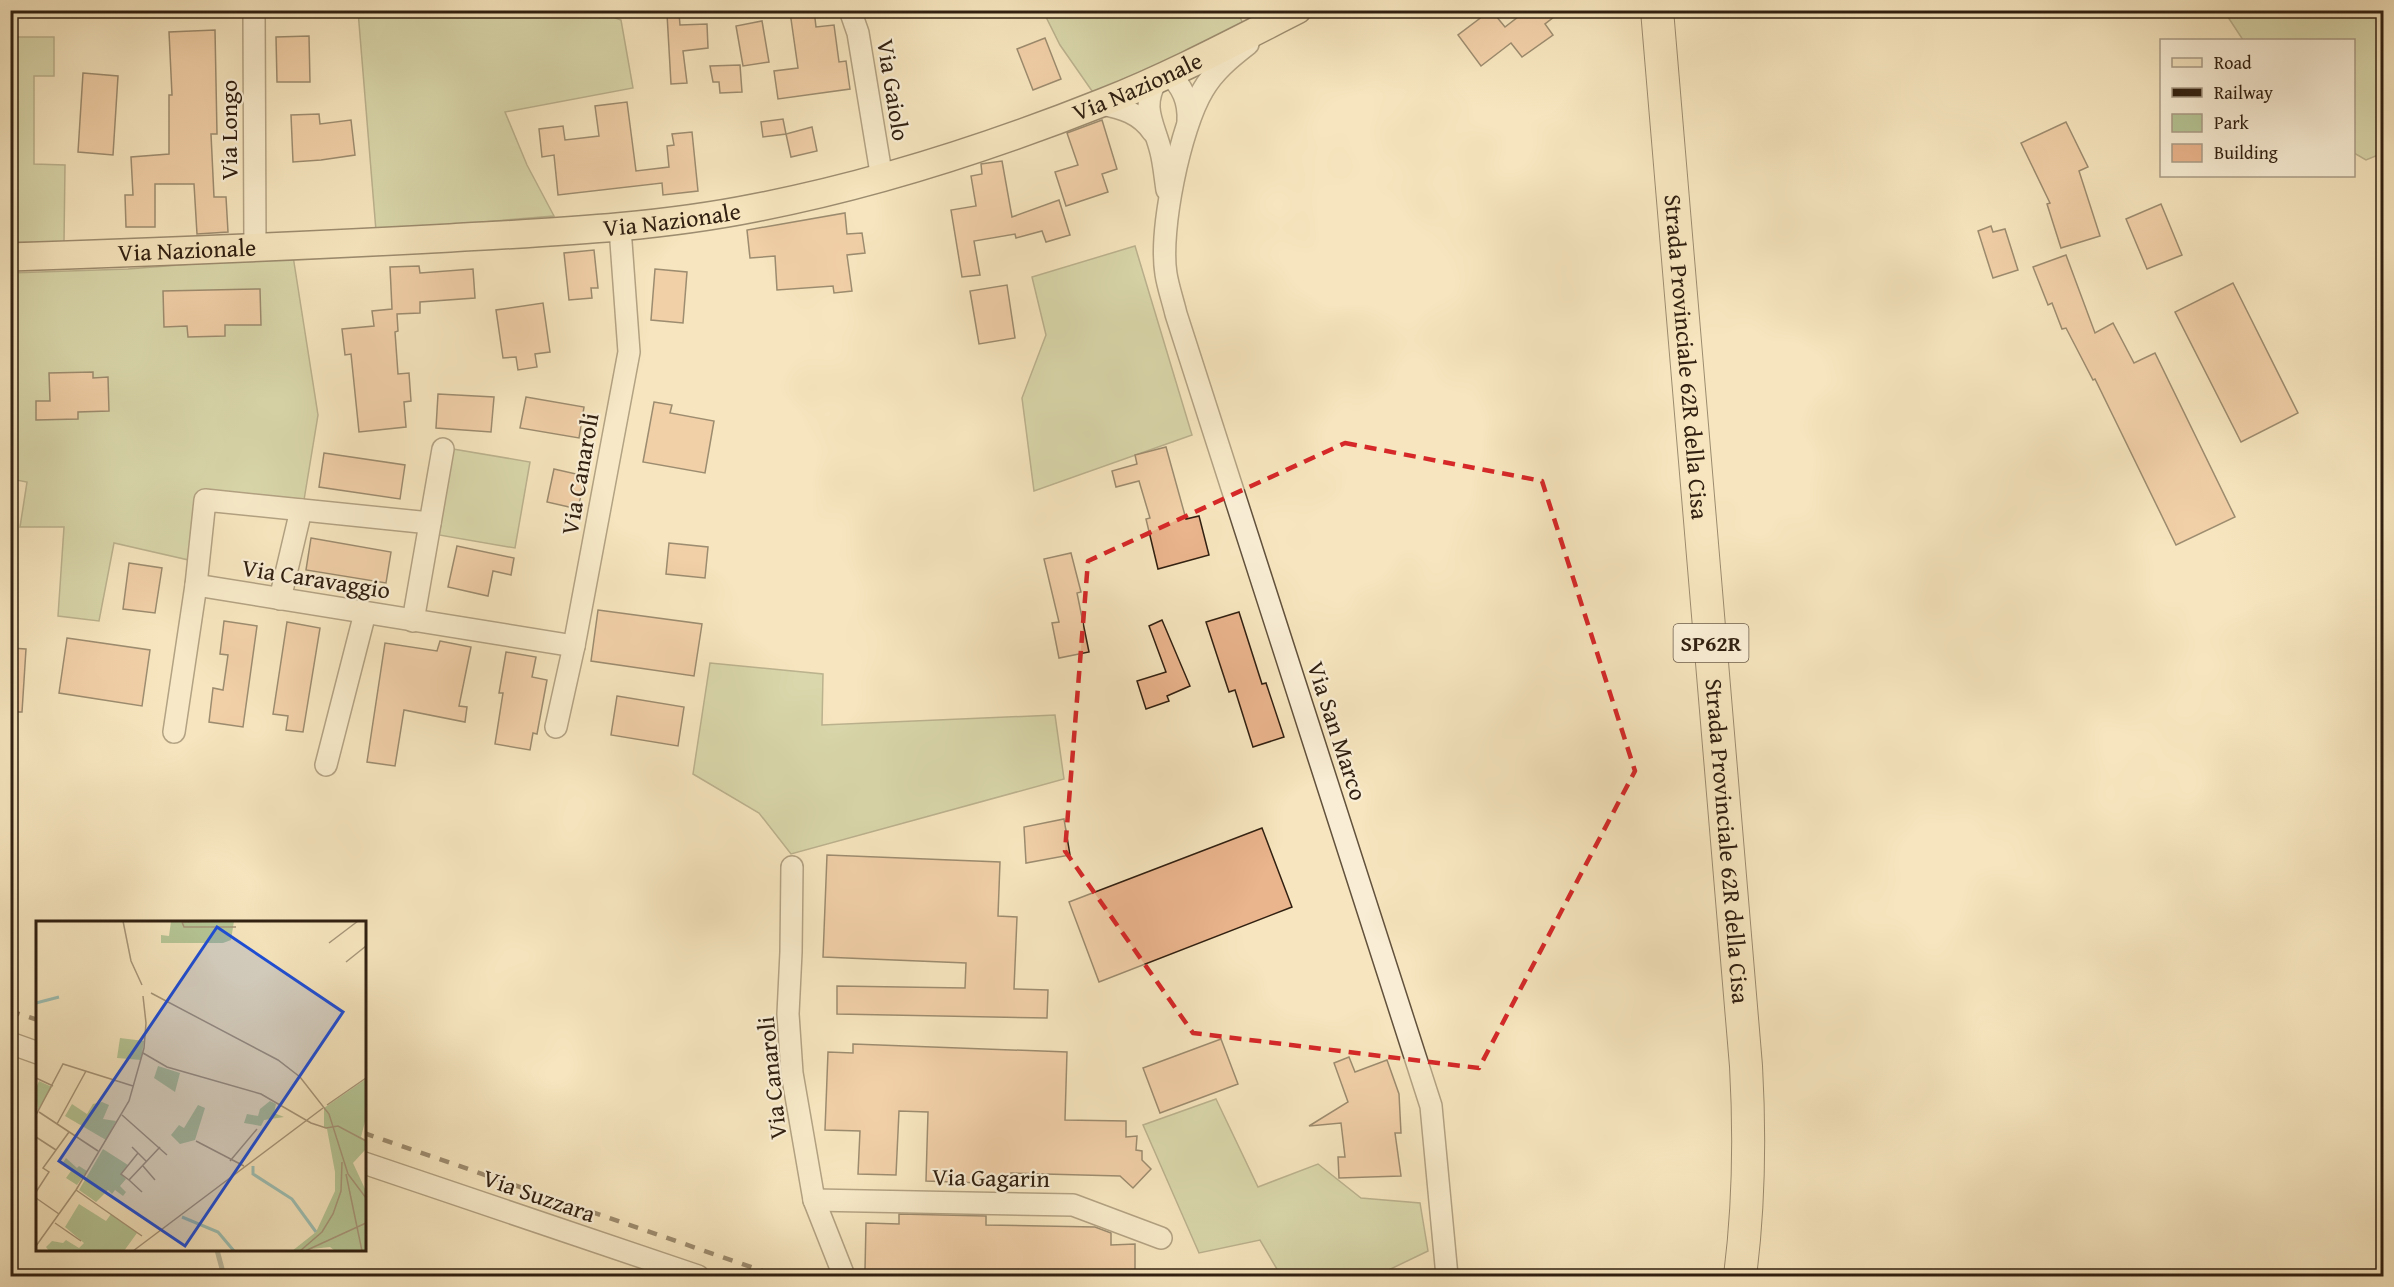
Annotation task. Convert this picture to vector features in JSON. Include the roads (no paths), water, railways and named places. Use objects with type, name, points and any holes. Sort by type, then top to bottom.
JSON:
[{"type":"highway","name":"Strada Provinciale 62R della Cisa","points":[[1657,10],[1746,1066],[1750,1130],[1748,1187],[1740,1276]]},
{"type":"main road","name":"Via Nazionale","points":[[10,257],[255,249],[620,228],[753,209],[882,179],[1101,104],[1297,10]]},
{"type":"street","name":"Via Longo","points":[[254,10],[255,249]]},
{"type":"street","name":"Via Gaiolo","points":[[850,10],[858,33],[882,179]]},
{"type":"street","name":"Via San Marco","points":[[1169,205],[1187,127],[1202,91],[1217,71],[1268,25]]},
{"type":"street","name":"Via San Marco","points":[[1187,127],[1187,100],[1175,79],[1162,76],[1148,106],[1150,120],[1162,153],[1169,205],[1166,273],[1176,314],[1431,1106],[1448,1276]]},
{"type":"street","name":"Via San Marco","points":[[1101,104],[1120,107],[1137,115],[1149,125],[1156,137]]},
{"type":"street","name":"Via Canaroli","points":[[556,727],[574,646],[628,352],[620,228]]},
{"type":"street","points":[[413,621],[443,449]]},
{"type":"street","points":[[174,732],[196,585],[205,500],[430,523]]},
{"type":"street","points":[[280,598],[301,510]]},
{"type":"street","name":"Via Caravaggio","points":[[196,585],[574,646]]},
{"type":"street","points":[[326,765],[364,613]]},
{"type":"street","name":"Via Canaroli","points":[[792,867],[788,1014],[792,1073],[814,1200],[844,1276]]},
{"type":"street","points":[[10,1043],[36,1052]]},
{"type":"street","name":"Via Suzzara","points":[[366,1164],[698,1276]]},
{"type":"street","name":"Via Gagarin","points":[[814,1200],[1072,1205],[1161,1238]]},
{"type":"waterway","points":[[217,1251],[224,1276]]},
{"type":"railway","points":[[10,1011],[36,1019]]},
{"type":"railway","points":[[366,1134],[777,1276]]}]
